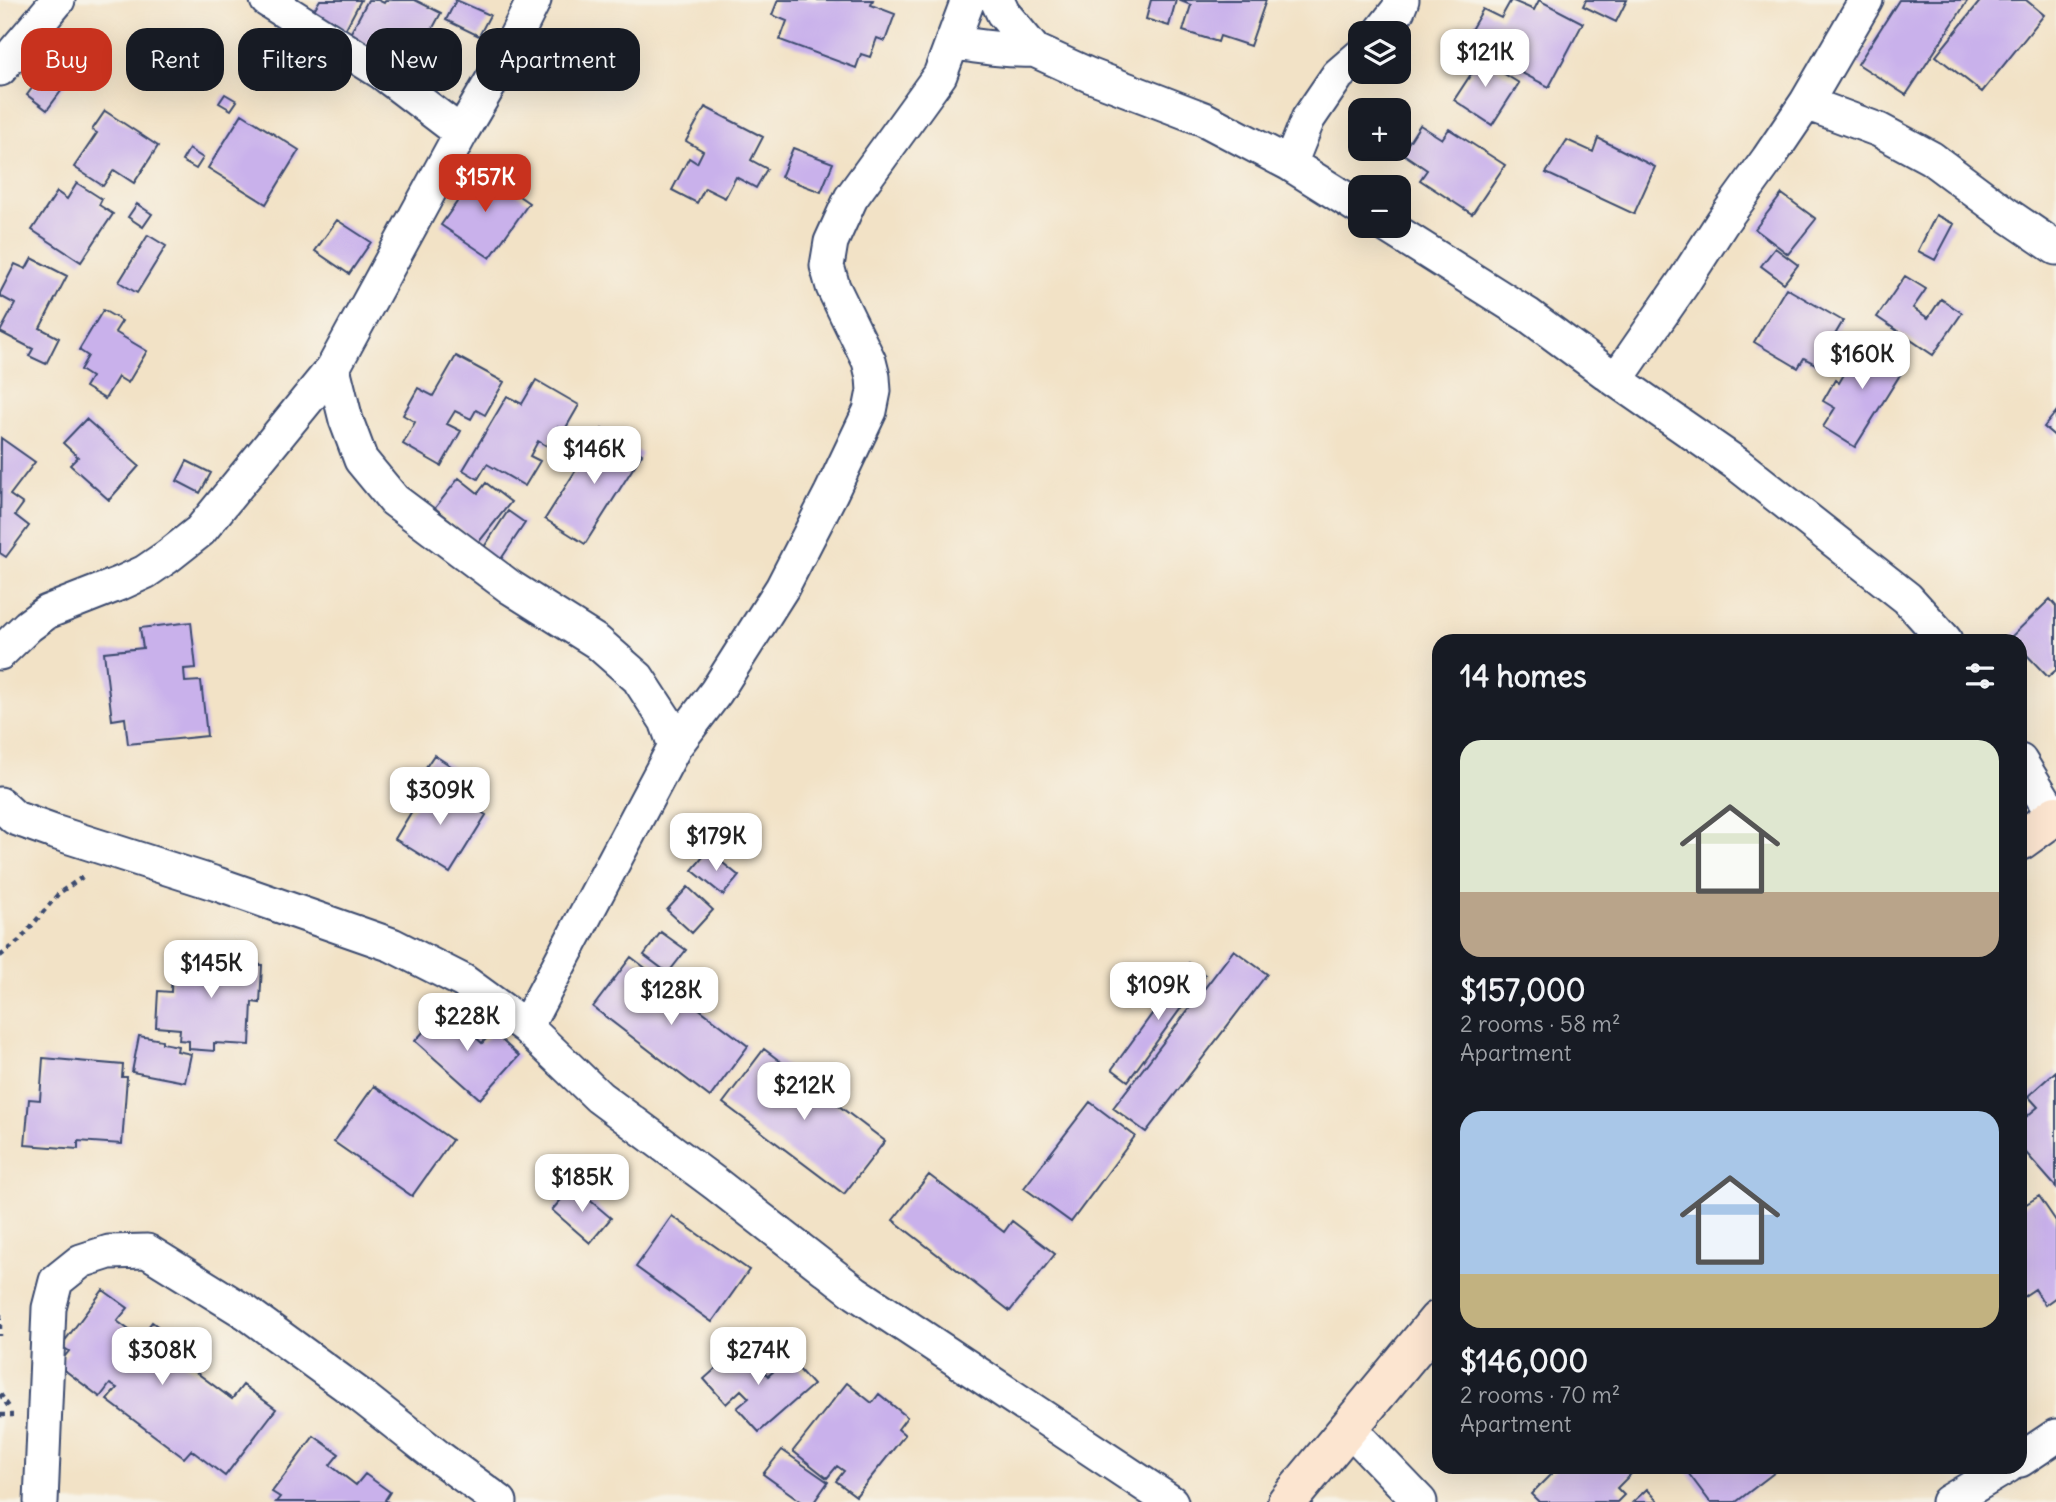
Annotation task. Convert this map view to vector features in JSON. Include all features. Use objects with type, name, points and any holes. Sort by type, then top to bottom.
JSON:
[{"type":"main road","points":[[2027,836],[2055,816]]},
{"type":"main road","points":[[1287,1502],[1432,1327]]},
{"type":"street","points":[[0,69],[58,0]]},
{"type":"street","points":[[267,0],[381,72],[461,133]]},
{"type":"street","points":[[0,653],[47,612],[145,572],[200,531],[333,368],[461,133],[504,60],[534,0]]},
{"type":"street","points":[[526,1027],[676,746],[716,692],[782,588],[870,411],[874,391],[873,377],[869,361],[833,287],[827,266],[831,242],[850,198],[940,75],[968,0]]},
{"type":"street","points":[[997,0],[1003,13],[1034,50],[1089,75],[1204,119],[1290,164],[1348,200]]},
{"type":"street","points":[[1389,21],[1402,0]]},
{"type":"street","points":[[1616,380],[1806,103],[1866,0]]},
{"type":"street","points":[[952,42],[990,49],[1034,50]]},
{"type":"street","points":[[1290,164],[1308,119],[1338,75],[1348,66]]},
{"type":"street","points":[[1806,103],[1879,130],[1931,158],[2056,248]]},
{"type":"street","points":[[1406,238],[1528,315],[1737,464],[1907,598],[1940,634]]},
{"type":"street","points":[[333,368],[346,420],[361,460],[394,500],[510,587],[597,642],[628,669],[638,678],[666,721],[676,746]]},
{"type":"street","points":[[2027,772],[2055,816]]},
{"type":"street","points":[[0,804],[15,818],[392,945],[463,981],[526,1027],[598,1097],[716,1184],[856,1293],[1171,1502]]},
{"type":"street","points":[[41,1502],[49,1308],[57,1281],[81,1261],[109,1252],[147,1251],[247,1313],[500,1502]]},
{"type":"street","points":[[1348,1427],[1420,1502]]},
{"type":"street","points":[[2027,1455],[2056,1436]]},
{"type":"street","points":[[1948,1502],[1995,1474]]},
{"type":"path","points":[[0,956],[19,940],[59,893],[89,873]]},
{"type":"path","points":[[0,1314],[0,1336]]},
{"type":"path","points":[[0,1394],[14,1415]]},
{"type":"building","points":[[320,0],[361,0],[346,28],[312,13]]},
{"type":"building","points":[[368,0],[384,3],[386,0],[415,0],[441,13],[433,28],[366,28],[366,45],[352,38],[352,30]]},
{"type":"building","points":[[456,0],[490,15],[483,28],[476,28],[476,35],[446,20]]},
{"type":"building","points":[[778,0],[873,0],[871,5],[895,14],[885,41],[877,38],[870,57],[861,54],[856,68],[780,40],[787,21],[772,15]]},
{"type":"building","points":[[1151,0],[1176,0],[1169,26],[1146,19]]},
{"type":"building","points":[[1178,0],[1266,0],[1250,46],[1220,36],[1218,42],[1183,31],[1191,5]]},
{"type":"building","points":[[1511,0],[1534,10],[1539,0],[1583,23],[1549,87],[1497,60],[1502,50],[1469,33],[1483,9],[1501,18]]},
{"type":"building","points":[[1586,0],[1627,0],[1616,22],[1583,6]]},
{"type":"building","points":[[1899,0],[1968,0],[1906,95],[1858,64]]},
{"type":"building","points":[[1981,0],[2026,0],[2044,15],[1982,92],[1936,56]]},
{"type":"building","points":[[1467,51],[1519,83],[1492,125],[1454,100],[1473,71],[1460,63]]},
{"type":"building","points":[[30,91],[61,91],[47,110],[27,95]]},
{"type":"building","points":[[225,94],[237,101],[231,110],[219,103]]},
{"type":"building","points":[[705,107],[763,137],[751,160],[767,169],[756,188],[736,177],[725,198],[705,188],[697,203],[672,190],[689,158],[697,163],[703,151],[686,141]]},
{"type":"building","points":[[105,111],[158,146],[134,183],[114,170],[103,186],[74,167],[97,133],[92,130]]},
{"type":"building","points":[[242,114],[299,150],[266,204],[208,168]]},
{"type":"building","points":[[1420,125],[1442,139],[1449,129],[1505,165],[1472,214],[1420,180],[1427,170],[1411,159],[1411,139]]},
{"type":"building","points":[[1598,138],[1655,167],[1634,214],[1546,173],[1567,140],[1593,152]]},
{"type":"building","points":[[793,148],[833,163],[821,192],[781,177]]},
{"type":"building","points":[[189,149],[203,158],[196,169],[182,161]]},
{"type":"building","points":[[480,169],[529,203],[490,258],[441,225]]},
{"type":"building","points":[[77,183],[102,199],[99,205],[113,214],[81,262],[32,230],[57,192],[67,199]]},
{"type":"building","points":[[1782,194],[1816,219],[1788,254],[1755,229]]},
{"type":"building","points":[[137,204],[152,214],[143,227],[128,217]]},
{"type":"building","points":[[1936,215],[1954,224],[1935,260],[1918,251]]},
{"type":"building","points":[[337,220],[371,242],[349,274],[315,251]]},
{"type":"building","points":[[148,235],[166,246],[137,293],[119,282]]},
{"type":"building","points":[[1775,248],[1798,265],[1784,283],[1761,266]]},
{"type":"building","points":[[32,258],[67,276],[40,328],[59,338],[46,364],[29,356],[33,349],[0,332],[15,304],[0,296],[0,293],[15,264],[26,269]]},
{"type":"building","points":[[1905,276],[1926,289],[1913,308],[1928,318],[1941,299],[1962,313],[1933,355],[1877,317]]},
{"type":"building","points":[[1786,288],[1843,321],[1817,365],[1804,358],[1798,368],[1754,342]]},
{"type":"building","points":[[103,310],[122,321],[115,332],[147,351],[128,383],[118,377],[105,399],[85,387],[91,377],[80,370],[88,356],[79,350]]},
{"type":"building","points":[[1866,337],[1908,362],[1855,447],[1823,427],[1835,408],[1823,401],[1835,380],[1839,383]]},
{"type":"building","points":[[456,356],[504,382],[485,415],[476,410],[471,419],[455,411],[447,424],[461,431],[441,466],[403,444],[415,422],[403,415],[418,388],[433,396]]},
{"type":"building","points":[[536,380],[579,405],[564,431],[558,427],[547,446],[538,441],[530,456],[540,461],[525,486],[487,464],[478,479],[463,470],[507,396],[522,404]]},
{"type":"building","points":[[2056,412],[2056,437],[2044,427]]},
{"type":"building","points":[[86,419],[139,466],[109,500],[70,465],[78,457],[63,443]]},
{"type":"building","points":[[602,429],[642,454],[585,544],[545,519]]},
{"type":"building","points":[[1,438],[35,462],[10,495],[23,504],[15,515],[29,526],[6,557],[0,553]]},
{"type":"building","points":[[187,461],[211,473],[200,493],[177,481]]},
{"type":"building","points":[[459,478],[478,493],[486,483],[511,502],[478,543],[435,508]]},
{"type":"building","points":[[508,511],[525,523],[497,565],[480,553]]},
{"type":"building","points":[[2050,599],[2056,606],[2056,670],[2048,677],[2027,655],[2027,634],[2014,634]]},
{"type":"building","points":[[191,622],[196,668],[184,669],[185,682],[201,681],[207,736],[128,744],[125,718],[112,720],[104,652],[143,648],[140,628]]},
{"type":"building","points":[[434,755],[474,781],[464,796],[424,770]]},
{"type":"building","points":[[430,781],[486,815],[450,873],[395,839]]},
{"type":"building","points":[[708,851],[739,876],[723,895],[692,870]]},
{"type":"building","points":[[688,887],[713,910],[692,933],[667,910]]},
{"type":"building","points":[[661,932],[686,950],[668,973],[644,955]]},
{"type":"building","points":[[203,943],[222,944],[221,962],[262,965],[260,1003],[252,1002],[250,1045],[214,1043],[214,1051],[189,1049],[189,1041],[179,1040],[180,1029],[156,1027],[158,991],[171,992],[172,967],[179,968],[180,956],[203,957]]},
{"type":"building","points":[[1234,950],[1267,974],[1146,1132],[1113,1108]]},
{"type":"building","points":[[631,957],[748,1046],[710,1097],[593,1007]]},
{"type":"building","points":[[1189,963],[1205,975],[1128,1081],[1112,1069]]},
{"type":"building","points":[[444,1009],[482,1043],[493,1032],[519,1056],[480,1099],[415,1041]]},
{"type":"building","points":[[139,1036],[162,1040],[162,1043],[178,1046],[177,1051],[191,1054],[185,1082],[132,1072]]},
{"type":"building","points":[[764,1049],[885,1141],[844,1194],[723,1103]]},
{"type":"building","points":[[43,1058],[123,1065],[122,1077],[127,1077],[122,1144],[78,1141],[78,1149],[25,1145],[29,1099],[40,1100]]},
{"type":"building","points":[[2056,1071],[2056,1187],[2027,1154],[2027,1116],[2038,1107],[2028,1096]]},
{"type":"building","points":[[374,1086],[452,1140],[412,1196],[334,1142]]},
{"type":"building","points":[[1090,1102],[1135,1136],[1071,1222],[1024,1188]]},
{"type":"building","points":[[929,1175],[1004,1232],[1012,1221],[1055,1254],[1010,1311],[893,1220]]},
{"type":"building","points":[[573,1186],[611,1218],[590,1243],[552,1210]]},
{"type":"building","points":[[2039,1196],[2056,1221],[2056,1297],[2045,1305],[2035,1289],[2027,1294],[2027,1204]]},
{"type":"building","points":[[672,1216],[749,1270],[712,1322],[636,1267]]},
{"type":"building","points":[[103,1290],[128,1308],[117,1321],[140,1338],[152,1322],[181,1344],[173,1355],[232,1399],[243,1385],[276,1409],[225,1476],[191,1450],[184,1458],[107,1400],[117,1388],[110,1384],[100,1397],[58,1365],[69,1351],[61,1346]]},
{"type":"building","points":[[741,1346],[768,1376],[789,1358],[813,1385],[759,1432],[737,1408],[749,1398],[741,1390],[726,1404],[704,1379]]},
{"type":"building","points":[[847,1383],[872,1403],[879,1394],[907,1417],[898,1429],[905,1435],[856,1496],[836,1481],[844,1471],[837,1466],[827,1478],[793,1451]]},
{"type":"building","points":[[314,1436],[339,1454],[330,1465],[356,1485],[365,1474],[390,1492],[385,1500],[388,1502],[276,1502],[280,1497],[272,1492]]},
{"type":"building","points":[[782,1450],[828,1482],[814,1502],[802,1502],[763,1474]]},
{"type":"building","points":[[1551,1474],[1631,1474],[1617,1488],[1624,1495],[1617,1502],[1539,1502],[1531,1494]]},
{"type":"building","points":[[1689,1474],[1773,1474],[1736,1502],[1710,1502]]},
{"type":"building","points":[[1647,1489],[1659,1502],[1633,1502]]}]
